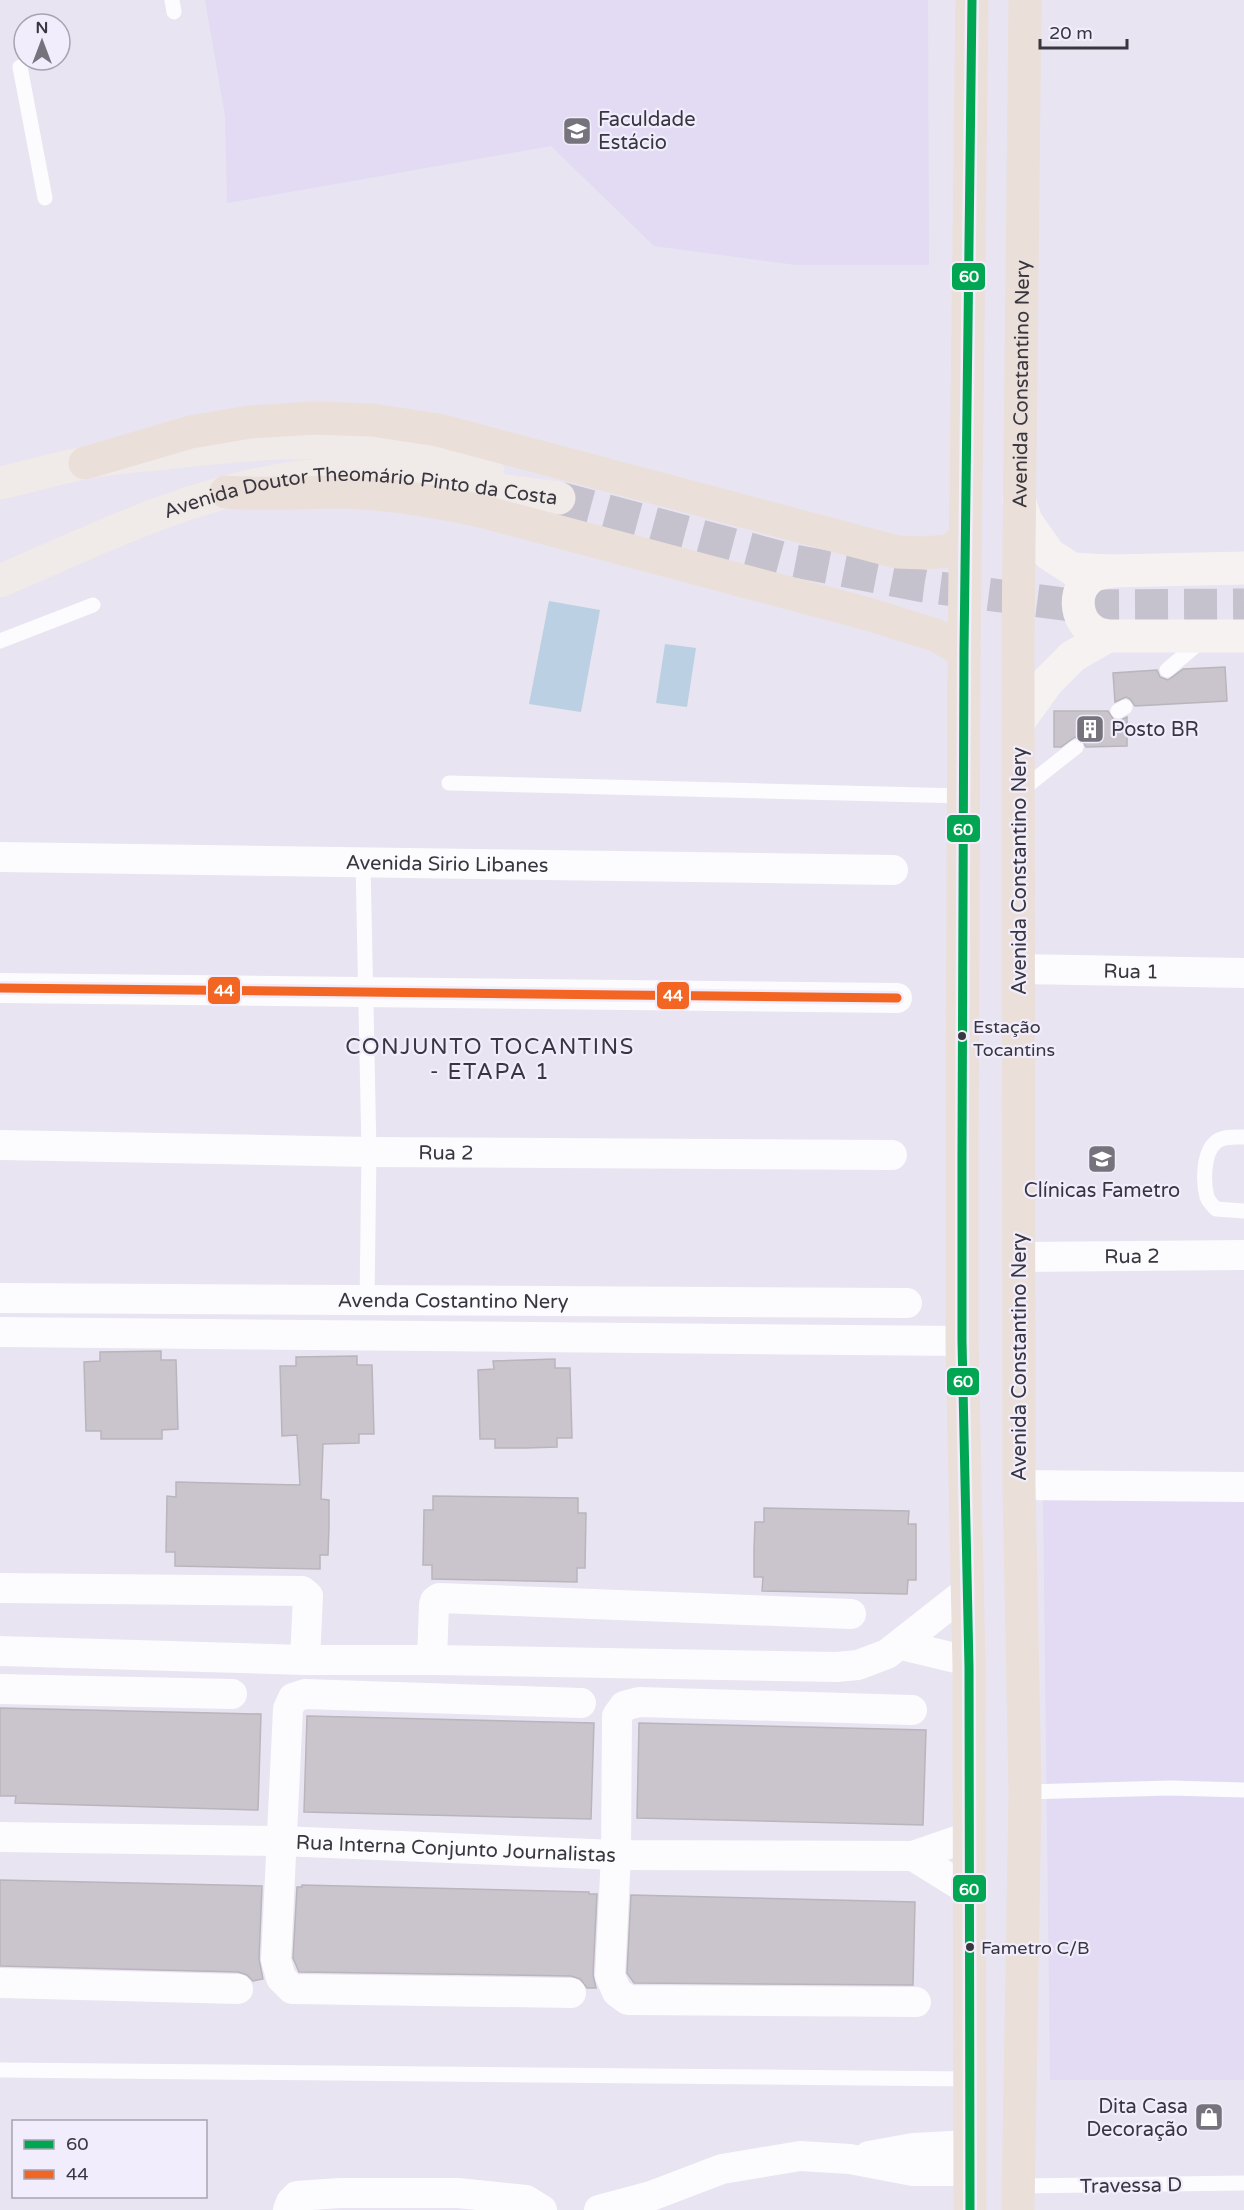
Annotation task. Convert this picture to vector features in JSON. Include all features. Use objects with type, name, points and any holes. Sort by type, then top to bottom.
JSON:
[{"type":"highway","points":[[970,2210],[968,1661],[962,1341],[964,651],[972,0]]},
{"type":"highway","name":"Avenida Constantino Nery","points":[[1018,2198],[1025,1792],[1019,1485],[1018,723],[1024,0]]},
{"type":"highway","points":[[85,463],[191,432],[250,422],[312,418],[372,420],[438,430],[897,552],[924,554],[949,550],[966,538]]},
{"type":"highway","points":[[226,492],[264,495],[340,492],[384,494],[477,510],[868,614],[935,634],[964,651]]},
{"type":"main road","name":"Avenida Doutor Theomário Pinto da Costa","points":[[0,483],[85,463],[235,444],[309,441],[369,444],[426,454],[485,470],[560,498],[359,474],[301,477],[226,492],[148,519],[0,581]]},
{"type":"street","points":[[1019,500],[1026,521],[1049,554],[1072,569],[1112,571],[1244,568]]},
{"type":"street","points":[[1112,571],[1094,575],[1083,585],[1078,598],[1079,611],[1084,624],[1095,633],[1108,636],[1244,636]]},
{"type":"street","points":[[1018,723],[1048,681],[1073,656],[1108,636]]},
{"type":"street","name":"Avenida Sirio Libanes","points":[[0,857],[893,870]]},
{"type":"street","name":"Rua 1","points":[[1019,969],[1244,973]]},
{"type":"street","points":[[0,988],[897,998]]},
{"type":"street","name":"Rua 2","points":[[0,1145],[369,1152],[892,1155]]},
{"type":"street","name":"Rua 2","points":[[1020,1257],[1244,1255]]},
{"type":"street","name":"Avenda Costantino Nery","points":[[0,1298],[907,1303]]},
{"type":"street","points":[[0,1332],[962,1341]]},
{"type":"street","points":[[1019,1485],[1244,1487]]},
{"type":"street","points":[[0,1588],[304,1592],[308,1596],[305,1660]]},
{"type":"street","points":[[0,1651],[305,1660],[836,1667],[858,1665],[887,1654],[966,1592]]},
{"type":"street","points":[[432,1660],[434,1605],[439,1598],[851,1614]]},
{"type":"street","points":[[901,1645],[968,1661]]},
{"type":"street","points":[[0,1689],[232,1694]]},
{"type":"street","points":[[571,1993],[292,1989],[281,1978],[276,1960],[280,1841],[288,1709],[293,1698],[305,1694],[582,1703]]},
{"type":"street","points":[[912,1710],[639,1702],[624,1706],[617,1716],[616,1855],[610,1976],[617,1992],[628,2000],[916,2002]]},
{"type":"street","name":"Rua Interna Conjunto Journalistas","points":[[0,1837],[280,1841],[616,1855],[913,1856],[968,1837]]},
{"type":"street","points":[[913,1856],[968,1890]]},
{"type":"street","points":[[0,1983],[238,1989]]},
{"type":"street","points":[[599,2210],[651,2196],[722,2169],[800,2156],[850,2159],[913,2148],[970,2158]]},
{"type":"street","points":[[288,2210],[291,2202],[297,2196],[340,2193],[458,2193],[526,2200],[542,2210]]},
{"type":"lane","points":[[21,72],[45,198]]},
{"type":"lane","points":[[0,641],[93,605]]},
{"type":"lane","points":[[1167,670],[1206,637]]},
{"type":"lane","points":[[1019,792],[1076,747]]},
{"type":"lane","points":[[449,783],[963,796]]},
{"type":"lane","points":[[363,862],[369,1152],[367,1301]]},
{"type":"lane","points":[[1244,1137],[1227,1137],[1217,1141],[1210,1149],[1207,1158],[1206,1189],[1208,1200],[1216,1209],[1244,1211]]},
{"type":"lane","points":[[1025,1792],[1170,1788],[1244,1790]]},
{"type":"lane","points":[[0,2070],[970,2079]]},
{"type":"lane","name":"Travessa D","points":[[1018,2198],[1244,2183]]},
{"type":"shaded area","name":"Faculdade Estácio","points":[[205,0],[928,0],[929,265],[796,265],[654,246],[551,146],[227,203],[225,116]]},
{"type":"shaded area","points":[[1043,1496],[1244,1498],[1244,2080],[1050,2080]]},
{"type":"water","points":[[549,601],[600,610],[581,712],[529,704]]},
{"type":"water","points":[[665,644],[696,648],[687,707],[656,703]]},
{"type":"building","name":"Posto BR","points":[[1225,667],[1227,701],[1135,706],[1126,697],[1115,702],[1113,673],[1157,670],[1160,677],[1168,680],[1183,669]]},
{"type":"building","name":"Posto BR","points":[[1054,711],[1108,711],[1114,720],[1119,721],[1127,717],[1127,746],[1086,747],[1083,741],[1075,737],[1061,747],[1054,747]]},
{"type":"building","points":[[161,1351],[161,1360],[176,1360],[178,1429],[162,1430],[162,1439],[101,1439],[101,1431],[86,1431],[84,1362],[100,1361],[100,1352]]},
{"type":"building","points":[[357,1356],[357,1365],[372,1365],[374,1434],[359,1434],[359,1443],[323,1444],[321,1499],[329,1500],[329,1527],[328,1555],[320,1555],[320,1569],[175,1566],[175,1552],[166,1552],[167,1496],[176,1497],[176,1482],[300,1485],[297,1435],[282,1436],[280,1366],[296,1366],[296,1357]]},
{"type":"building","points":[[555,1359],[555,1368],[570,1368],[572,1438],[557,1438],[557,1447],[526,1448],[495,1448],[495,1439],[480,1439],[478,1370],[494,1369],[493,1361]]},
{"type":"building","points":[[433,1496],[578,1498],[578,1513],[586,1513],[585,1568],[577,1568],[577,1582],[432,1579],[432,1565],[423,1565],[424,1510],[433,1510]]},
{"type":"building","points":[[764,1508],[909,1511],[908,1524],[916,1524],[916,1580],[908,1580],[907,1594],[762,1591],[763,1577],[754,1577],[754,1549],[755,1522],[764,1522]]},
{"type":"building","points":[[0,1708],[261,1714],[258,1810],[15,1803],[16,1796],[0,1796]]},
{"type":"building","points":[[307,1716],[594,1723],[591,1819],[304,1812]]},
{"type":"building","points":[[639,1723],[926,1730],[923,1825],[637,1818]]},
{"type":"building","points":[[0,1880],[262,1886],[259,1959],[263,1979],[253,1981],[247,1975],[238,1972],[0,1966]]},
{"type":"building","points":[[302,1885],[597,1894],[593,1975],[596,1988],[587,1988],[580,1979],[571,1976],[299,1972],[293,1958],[297,1887],[302,1887]]},
{"type":"building","points":[[631,1895],[915,1902],[913,1985],[634,1983],[627,1973]]},
{"type":"tunnel","points":[[559,498],[790,560],[924,586],[1078,606],[1244,605]]},
{"type":"transit line","name":"60","points":[[970,2210],[969,1667],[962,1341],[962,1153],[964,651],[972,0]]},
{"type":"transit line","name":"44","points":[[0,988],[897,998]]},
{"type":"place","name":"Faculdade Estácio","points":[[577,131]]},
{"type":"place","name":"Posto BR","points":[[1090,729]]},
{"type":"place","name":"Estação Tocantins","points":[[962,1036]]},
{"type":"place","name":"Clínicas Fametro","points":[[1102,1159]]},
{"type":"place","name":"Fametro C/B","points":[[970,1947]]},
{"type":"place","name":"Dita Casa Decoração","points":[[1209,2117]]},
{"type":"district","name":"CONJUNTO TOCANTINS - ETAPA 1","points":[[490,1058]]}]
